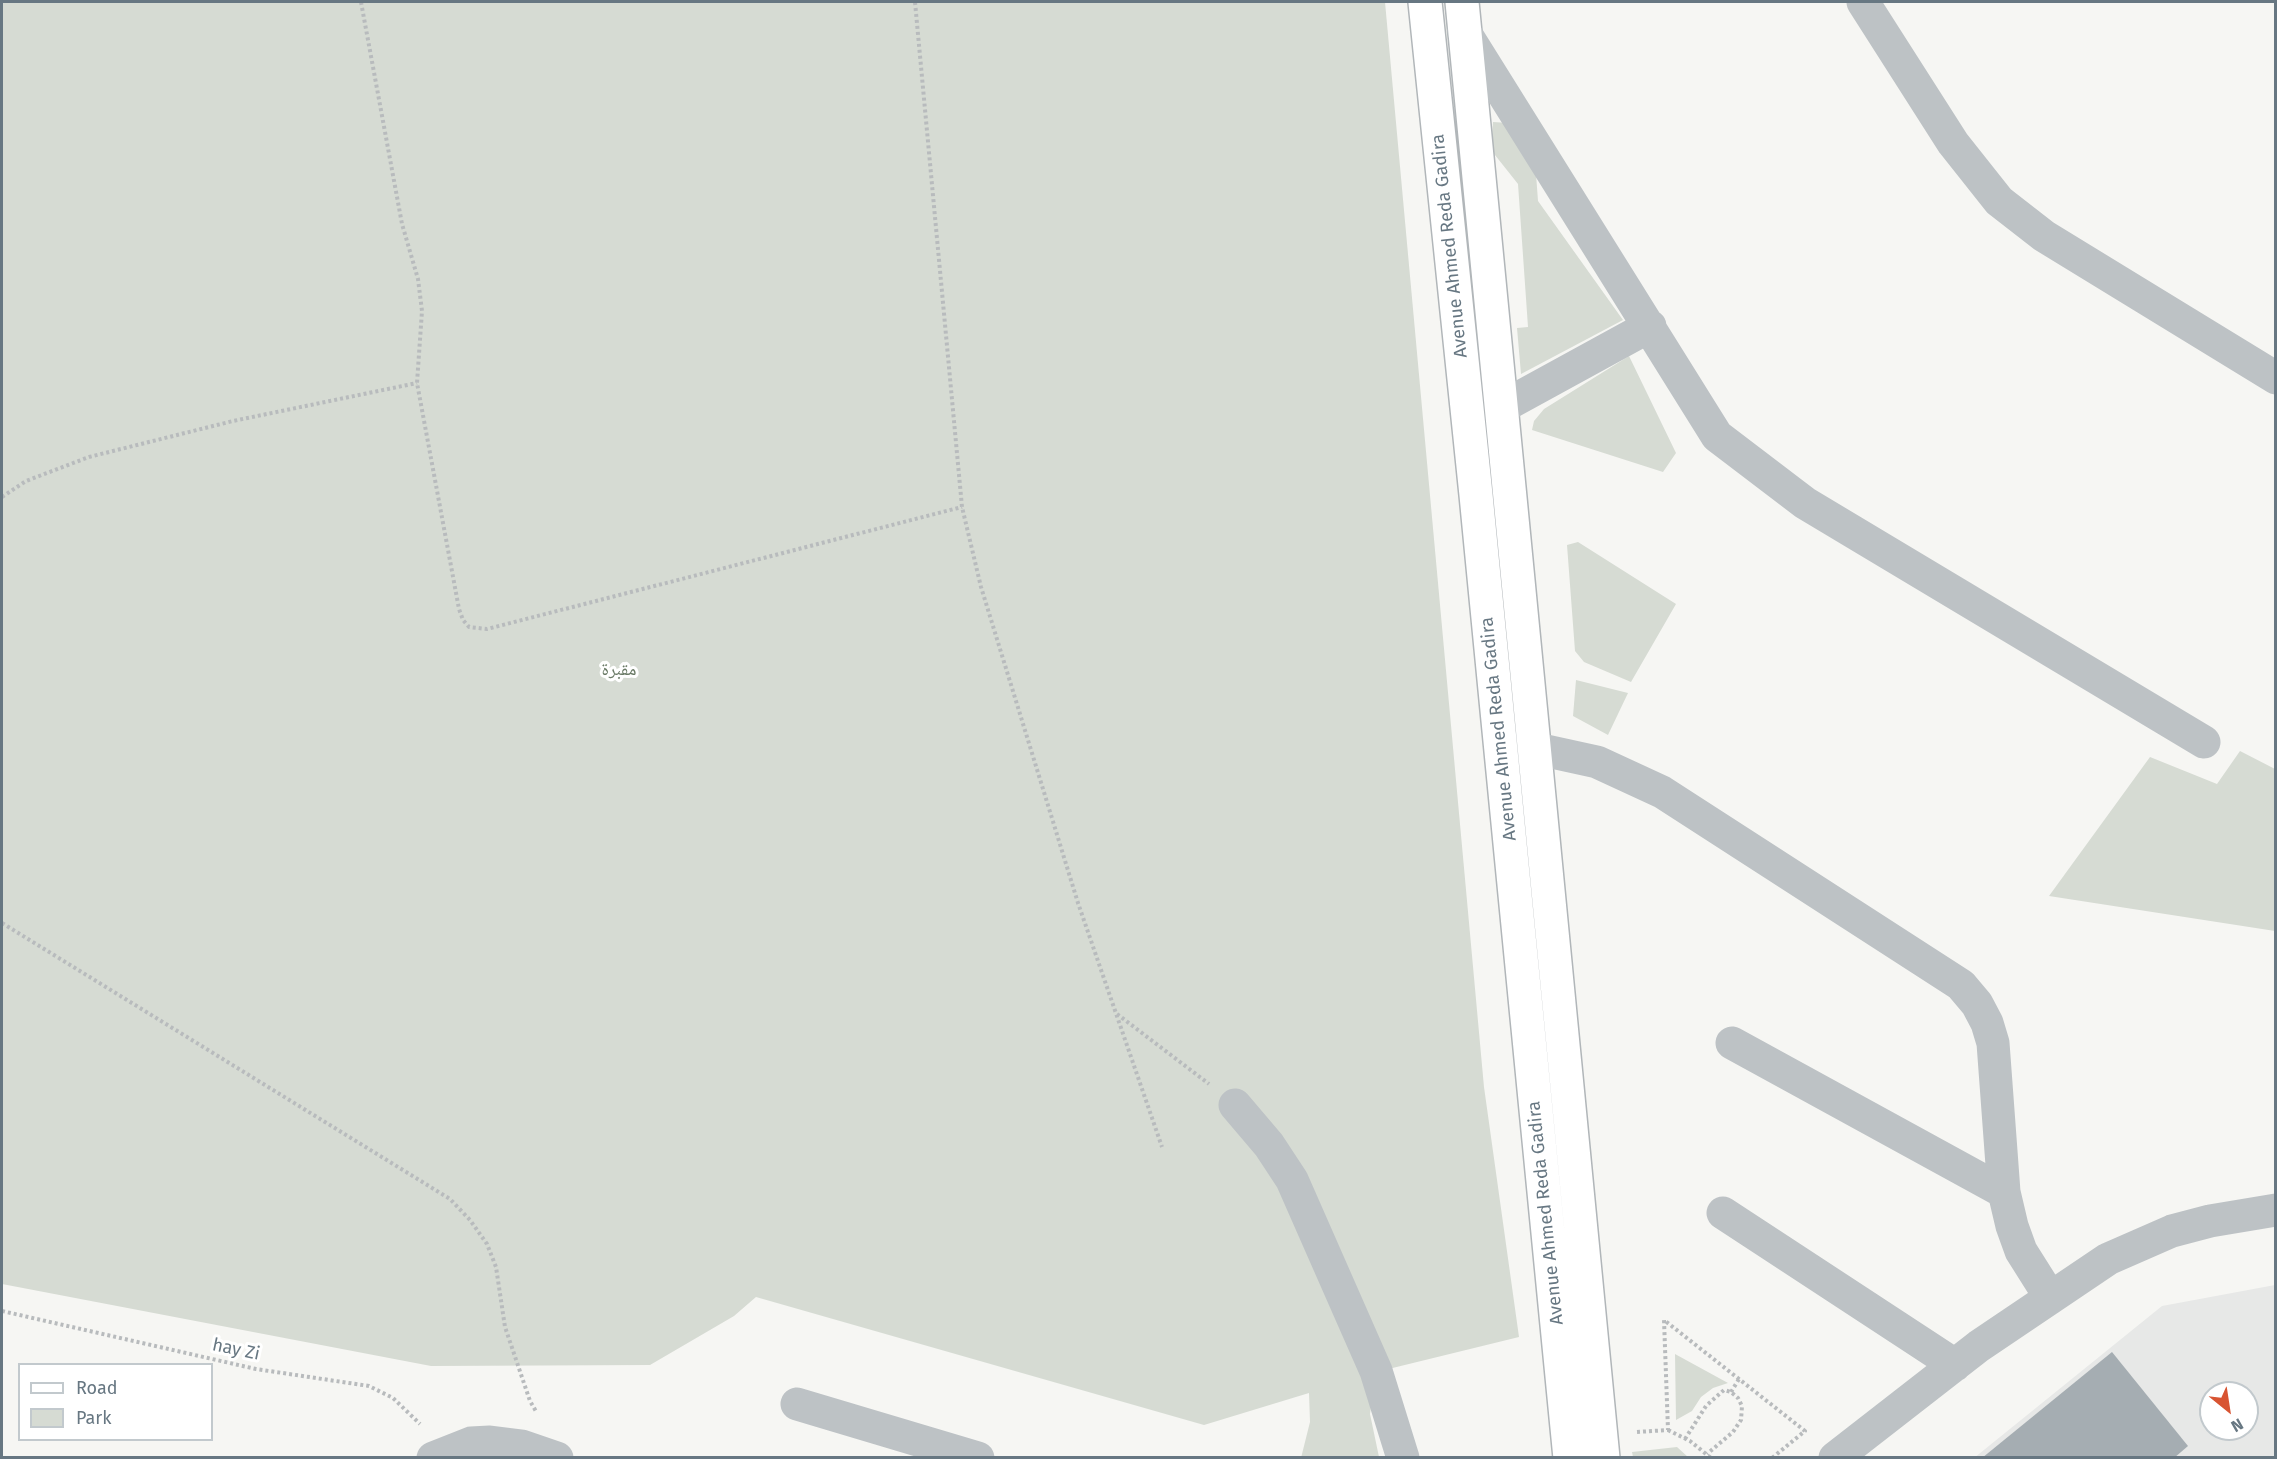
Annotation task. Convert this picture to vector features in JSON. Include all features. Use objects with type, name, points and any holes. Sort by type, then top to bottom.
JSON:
[{"type":"main road","name":"Avenue Ahmed Reda Gadira","points":[[1425,2],[1603,1458]]},
{"type":"main road","name":"Avenue Ahmed Reda Gadira","points":[[1463,16],[1502,407],[1517,749],[1570,1458]]},
{"type":"street","points":[[1863,2],[1953,143],[1999,201],[2044,236],[2276,378]]},
{"type":"street","points":[[1463,16],[1717,436],[1805,503],[2204,742]]},
{"type":"street","points":[[1502,407],[1650,326]]},
{"type":"street","points":[[1517,749],[1597,762],[1662,792],[1961,985],[1977,1004],[1987,1023],[1993,1043],[2004,1192],[2022,1251],[2050,1297]]},
{"type":"street","points":[[1732,1043],[2004,1192]]},
{"type":"street","points":[[1236,1105],[1269,1145],[1292,1180],[1376,1371],[1403,1458]]},
{"type":"street","points":[[1835,1458],[1955,1365],[2108,1259],[2172,1231],[2210,1221],[2276,1210]]},
{"type":"street","points":[[1723,1213],[1955,1365]]},
{"type":"street","points":[[797,1404],[928,1450],[978,1458]]},
{"type":"street","points":[[437,1455],[471,1443],[489,1442],[522,1446],[558,1458]]},
{"type":"path","points":[[361,2],[402,224],[418,279],[422,311],[417,383],[459,609],[463,620],[477,629],[487,628],[962,507]]},
{"type":"path","points":[[915,2],[962,507],[981,587],[1078,903],[1162,1148]]},
{"type":"path","points":[[2,497],[26,481],[89,457],[233,421],[417,383]]},
{"type":"path","points":[[2,923],[450,1199],[470,1220],[487,1244],[496,1267],[505,1327],[530,1401],[540,1418]]},
{"type":"path","points":[[1116,1014],[1236,1105]]},
{"type":"path","name":"hay Zi","points":[[2,1311],[256,1369],[369,1386],[404,1406],[437,1455]]},
{"type":"path","points":[[1668,1430],[1664,1320],[1805,1431],[1772,1458]]},
{"type":"path","points":[[1731,1392],[1739,1379]]},
{"type":"path","points":[[1626,1432],[1668,1430],[1709,1456],[1733,1432],[1741,1420],[1742,1406],[1738,1398],[1724,1390],[1706,1406],[1685,1439]]},
{"type":"shaded area","points":[[2275,1285],[2275,1457],[1974,1458],[2162,1306]]},
{"type":"green space","name":"مقبرة","points":[[2,2],[1385,2],[1484,1087],[1519,1337],[1364,1375],[1373,1392],[1370,1414],[1379,1457],[1301,1458],[1310,1422],[1309,1393],[1204,1425],[756,1297],[734,1316],[650,1365],[431,1366],[2,1284]]},
{"type":"green space","points":[[1493,122],[1509,123],[1535,160],[1538,201],[1623,320],[1521,374],[1517,328],[1528,327],[1518,184],[1491,150]]},
{"type":"green space","points":[[1629,356],[1676,453],[1663,472],[1532,430],[1534,421],[1544,409]]},
{"type":"green space","points":[[1578,542],[1676,604],[1631,682],[1584,662],[1575,651],[1567,545]]},
{"type":"green space","points":[[1576,680],[1628,693],[1608,735],[1573,716]]},
{"type":"green space","points":[[2240,751],[2275,769],[2275,931],[2049,896],[2150,757],[2217,784]]},
{"type":"green space","points":[[1675,1354],[1728,1383],[1713,1388],[1701,1397],[1692,1411],[1676,1420]]},
{"type":"green space","points":[[1677,1447],[1688,1457],[1633,1457],[1632,1452]]},
{"type":"building","points":[[2112,1352],[2188,1446],[2174,1458],[1982,1458]]}]
